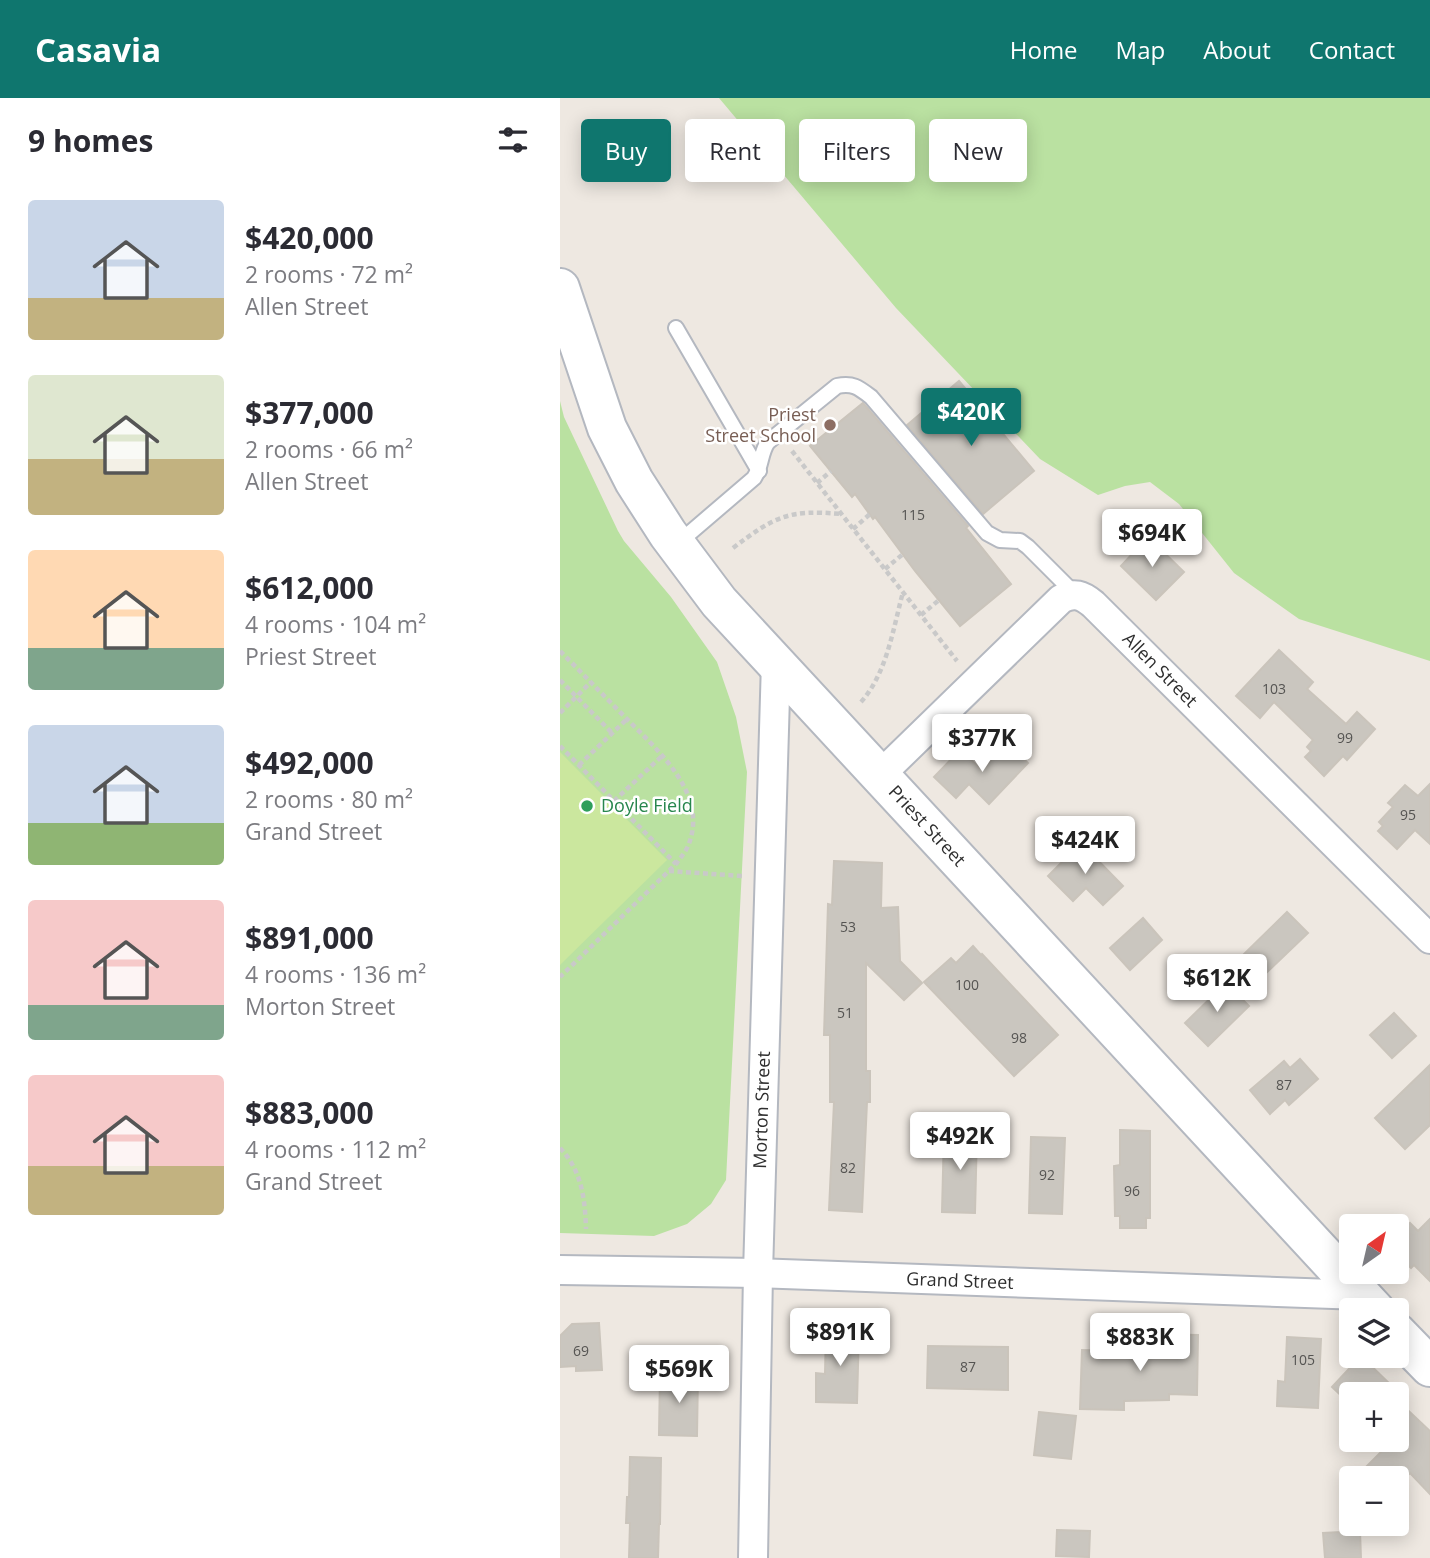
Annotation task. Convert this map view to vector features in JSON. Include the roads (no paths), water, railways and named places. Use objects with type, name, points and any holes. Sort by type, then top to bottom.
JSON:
[{"type":"main road","name":"Priest Street","points":[[560,288],[607,428],[634,481],[676,545],[719,602],[1363,1298]]},
{"type":"main road","points":[[1409,1345],[1430,1367]]},
{"type":"street","points":[[880,775],[1061,599],[1076,595]]},
{"type":"street","name":"Allen Street","points":[[1076,595],[1093,604],[1430,939]]},
{"type":"street","name":"Morton Street","points":[[753,1558],[758,1273],[776,662]]},
{"type":"street","name":"Grand Street","points":[[560,1270],[758,1273],[1339,1302]]},
{"type":"lane","points":[[676,328],[759,471]]},
{"type":"lane","points":[[676,545],[754,478],[759,471],[763,450],[768,442],[837,386],[849,384],[871,397],[987,533],[1000,540],[1020,541],[1076,595]]},
{"type":"place","name":"Priest Street School","points":[[830,425]]},
{"type":"place","name":"Doyle Field","points":[[587,806]]}]
